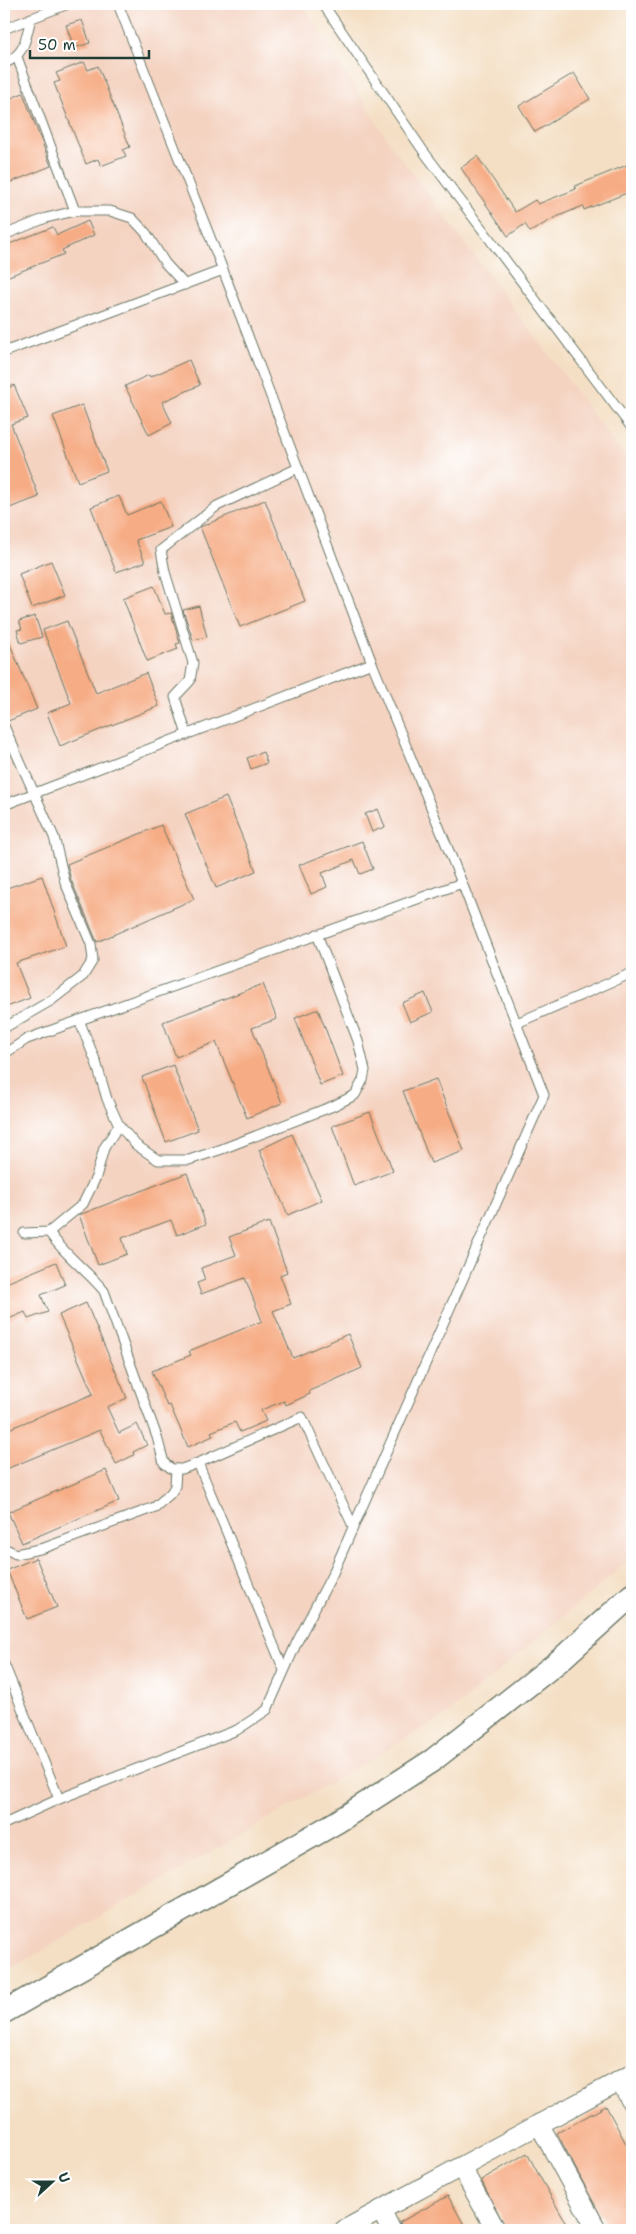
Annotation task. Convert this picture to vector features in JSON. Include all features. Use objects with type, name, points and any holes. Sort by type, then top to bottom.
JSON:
[{"type":"street","points":[[4,2012],[337,1822],[433,1760],[559,1661],[632,1595]]},
{"type":"street","points":[[344,2230],[626,2077],[632,2103]]},
{"type":"street","points":[[539,2124],[597,2230]]},
{"type":"street","points":[[461,2167],[496,2230]]},
{"type":"street","points":[[380,2210],[391,2230]]},
{"type":"lane","points":[[4,29],[68,4]]},
{"type":"lane","points":[[4,1824],[58,1799],[237,1730],[267,1710],[284,1670],[333,1573],[544,1095],[462,882],[372,663],[223,270],[118,4]]},
{"type":"lane","points":[[323,4],[424,152],[632,428]]},
{"type":"lane","points":[[4,64],[17,57],[23,48],[31,18]]},
{"type":"lane","points":[[17,57],[75,212]]},
{"type":"lane","points":[[4,235],[46,218],[75,212],[110,212],[132,218],[146,233],[166,263],[185,285]]},
{"type":"lane","points":[[4,352],[223,270]]},
{"type":"lane","points":[[187,735],[175,697],[190,681],[193,663],[165,572],[161,550],[185,529],[217,506],[298,468]]},
{"type":"lane","points":[[4,805],[372,663]]},
{"type":"lane","points":[[4,726],[54,837],[65,882],[91,944],[94,960],[83,976],[52,1000],[4,1028]]},
{"type":"lane","points":[[4,1054],[26,1039],[462,882]]},
{"type":"lane","points":[[79,1020],[96,1062],[107,1100],[119,1125],[136,1146],[158,1160],[189,1160],[333,1106],[355,1095],[365,1070],[358,1040],[317,934]]},
{"type":"lane","points":[[517,1023],[632,973]]},
{"type":"lane","points":[[24,1233],[48,1232],[83,1204],[96,1177],[104,1148],[119,1125]]},
{"type":"lane","points":[[48,1232],[72,1260],[89,1273],[104,1291],[157,1436],[164,1463],[172,1469],[182,1469],[302,1417],[353,1526]]},
{"type":"lane","points":[[198,1463],[284,1670]]},
{"type":"lane","points":[[4,1548],[16,1554],[44,1548],[155,1507],[171,1493],[175,1486],[176,1469]]},
{"type":"lane","points":[[4,1664],[58,1799]]},
{"type":"shaded area","points":[[4,4],[302,4],[389,142],[632,466],[632,1558],[448,1714],[4,1973]]},
{"type":"building","points":[[82,20],[90,43],[74,48],[66,25]]},
{"type":"building","points":[[84,62],[88,70],[98,66],[130,147],[123,150],[126,156],[101,166],[98,159],[86,164],[54,83],[60,81],[56,73]]},
{"type":"building","points":[[574,73],[590,99],[535,132],[519,106]]},
{"type":"building","points":[[23,93],[51,166],[4,185],[4,101]]},
{"type":"building","points":[[477,156],[515,212],[535,200],[538,204],[576,189],[575,186],[632,163],[632,191],[584,210],[583,206],[554,218],[530,232],[525,224],[508,236],[461,168]]},
{"type":"building","points":[[88,221],[94,235],[62,250],[64,254],[4,278],[4,246],[53,227],[57,235]]},
{"type":"building","points":[[189,360],[200,385],[162,402],[172,423],[149,435],[125,386]]},
{"type":"building","points":[[14,385],[28,418],[11,424],[39,497],[4,510],[4,390]]},
{"type":"building","points":[[82,405],[107,471],[78,482],[53,416]]},
{"type":"building","points":[[119,496],[127,515],[161,501],[171,527],[136,540],[145,562],[116,572],[91,507]]},
{"type":"building","points":[[265,500],[305,601],[240,627],[200,527]]},
{"type":"building","points":[[51,561],[65,595],[32,608],[19,574]]},
{"type":"building","points":[[154,586],[165,614],[171,613],[180,643],[176,644],[178,649],[147,661],[123,598]]},
{"type":"building","points":[[199,606],[207,637],[193,640],[183,610]]},
{"type":"building","points":[[35,616],[42,637],[21,643],[17,630],[22,629],[19,621]]},
{"type":"building","points":[[67,621],[96,693],[146,673],[159,706],[60,746],[47,713],[71,703],[43,630]]},
{"type":"building","points":[[4,630],[37,709],[8,721],[4,720]]},
{"type":"building","points":[[263,752],[267,763],[251,769],[247,758]]},
{"type":"building","points":[[226,797],[256,871],[216,888],[185,814]]},
{"type":"building","points":[[378,809],[385,827],[372,832],[365,814]]},
{"type":"building","points":[[161,825],[194,899],[97,942],[71,880],[67,864]]},
{"type":"building","points":[[362,841],[373,869],[360,874],[354,860],[322,873],[327,887],[311,894],[299,865]]},
{"type":"building","points":[[42,876],[66,946],[16,963],[30,998],[4,1008],[4,889]]},
{"type":"building","points":[[263,984],[277,1019],[252,1028],[282,1103],[247,1118],[216,1042],[176,1057],[163,1022]]},
{"type":"building","points":[[425,993],[433,1012],[410,1022],[402,1003]]},
{"type":"building","points":[[318,1009],[343,1076],[320,1085],[295,1018]]},
{"type":"building","points":[[173,1065],[198,1130],[166,1142],[142,1077]]},
{"type":"building","points":[[436,1079],[464,1151],[431,1163],[403,1091]]},
{"type":"building","points":[[370,1112],[393,1171],[354,1186],[332,1126]]},
{"type":"building","points":[[292,1134],[322,1200],[288,1215],[259,1150]]},
{"type":"building","points":[[187,1173],[206,1224],[177,1235],[171,1220],[122,1238],[127,1254],[98,1265],[79,1215]]},
{"type":"building","points":[[269,1222],[287,1272],[280,1275],[291,1304],[273,1311],[293,1358],[348,1334],[362,1368],[309,1391],[310,1394],[286,1405],[284,1401],[261,1410],[266,1421],[240,1432],[235,1422],[211,1432],[213,1436],[188,1447],[170,1405],[167,1406],[152,1371],[191,1355],[189,1351],[262,1321],[245,1278],[201,1294],[197,1283],[205,1280],[201,1268],[236,1255],[229,1237]]},
{"type":"building","points":[[56,1262],[65,1285],[41,1295],[48,1312],[28,1319],[25,1312],[4,1321],[4,1284]]},
{"type":"building","points":[[86,1303],[127,1398],[107,1407],[119,1433],[137,1424],[147,1445],[133,1452],[134,1455],[116,1464],[100,1430],[4,1470],[4,1431],[93,1394],[59,1315]]},
{"type":"building","points":[[106,1470],[119,1501],[22,1543],[8,1512]]},
{"type":"building","points":[[36,1558],[57,1607],[27,1619],[7,1570]]},
{"type":"building","points":[[606,2106],[632,2155],[632,2230],[608,2230],[557,2133]]},
{"type":"building","points":[[527,2153],[570,2230],[507,2230],[481,2180]]},
{"type":"building","points":[[448,2196],[467,2230],[402,2230],[400,2222]]}]
